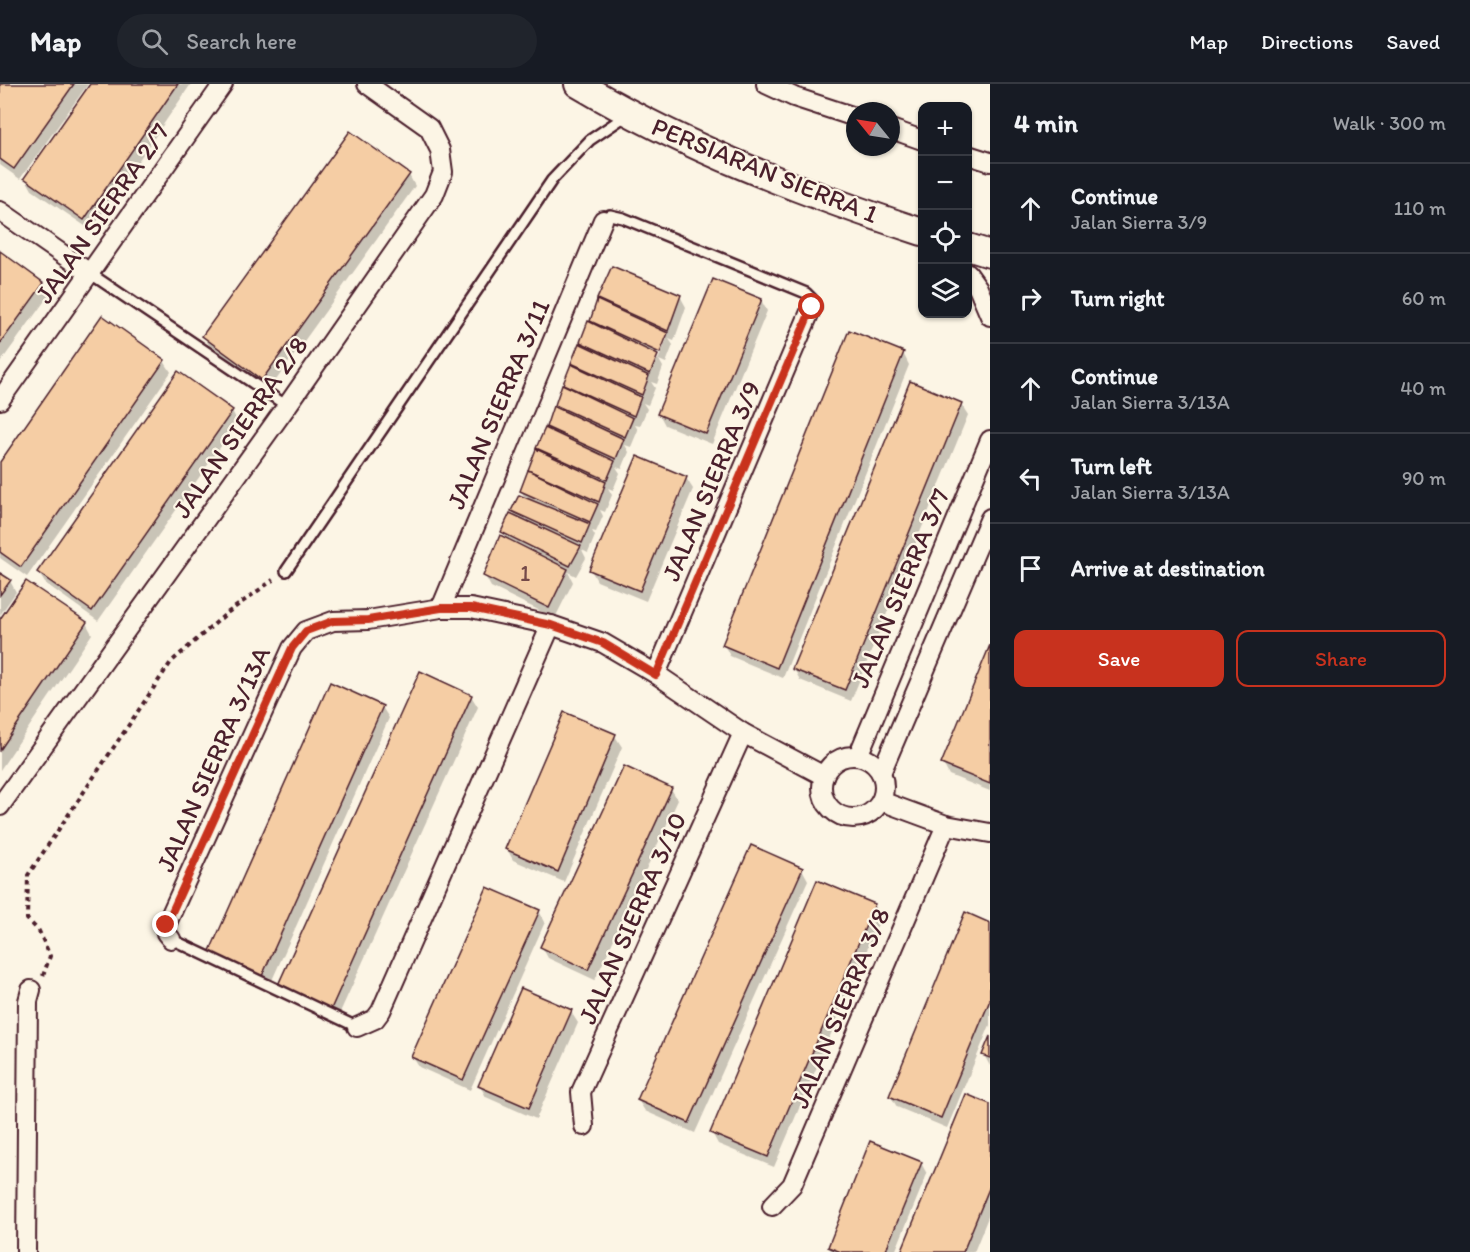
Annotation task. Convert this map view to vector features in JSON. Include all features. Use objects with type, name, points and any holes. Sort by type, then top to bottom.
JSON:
[{"type":"street","name":"JALAN SIERRA 2/7","points":[[0,400],[223,84]]},
{"type":"street","name":"JALAN SIERRA 2/8","points":[[0,806],[287,406],[434,195],[443,172],[440,150],[429,128],[367,84]]},
{"type":"street","name":"PERSIARAN SIERRA 1","points":[[578,84],[629,114],[734,163],[862,212],[918,231]]},
{"type":"street","points":[[766,84],[798,90],[846,113]]},
{"type":"street","points":[[900,132],[918,139]]},
{"type":"street","points":[[971,156],[990,162]]},
{"type":"street","points":[[0,211],[91,274]]},
{"type":"street","name":"JALAN SIERRA 3/11","points":[[441,608],[603,220]]},
{"type":"street","points":[[972,248],[990,254]]},
{"type":"street","points":[[972,280],[990,314]]},
{"type":"street","name":"JALAN SIERRA 3/9","points":[[656,675],[812,307]]},
{"type":"street","name":"JALAN SIERRA 3/7","points":[[858,756],[990,440]]},
{"type":"street","points":[[881,773],[990,519],[961,509]]},
{"type":"street","name":"JALAN SIERRA 3/13A","points":[[171,939],[166,933],[166,925],[292,648],[306,631],[333,621],[368,620],[441,608],[471,608],[551,625],[603,643],[743,733],[824,776]]},
{"type":"street","points":[[357,1028],[375,1018],[381,1011],[551,625]]},
{"type":"street","points":[[908,636],[934,648]]},
{"type":"street","name":"JALAN SIERRA 3/10","points":[[584,1126],[581,1092],[743,733]]},
{"type":"street","points":[[858,756],[867,759],[881,773],[884,782],[881,801],[875,810],[866,815],[846,818],[828,807],[822,787],[824,776],[829,767],[837,761],[858,756]]},
{"type":"street","points":[[881,801],[946,825],[990,832]]},
{"type":"street","name":"JALAN SIERRA 3/8","points":[[772,1206],[792,1185],[946,825]]},
{"type":"street","points":[[26,1252],[28,1001],[31,990]]},
{"type":"lane","points":[[286,571],[552,180],[590,141],[629,114]]},
{"type":"lane","points":[[603,220],[610,215],[622,218],[806,293],[812,299],[812,307]]},
{"type":"lane","points":[[91,274],[287,406]]},
{"type":"lane","points":[[171,939],[357,1028]]},
{"type":"path","points":[[31,990],[44,975],[50,956],[39,932],[27,919],[28,875],[171,662],[228,613],[286,571]]},
{"type":"building","points":[[0,84],[74,84],[14,169],[0,159]]},
{"type":"building","points":[[90,84],[178,84],[84,220],[24,178]]},
{"type":"building","points":[[350,131],[410,174],[262,380],[202,336]]},
{"type":"building","points":[[0,251],[44,283],[0,344]]},
{"type":"building","points":[[612,266],[681,295],[668,331],[597,299]]},
{"type":"building","points":[[713,279],[762,299],[706,434],[657,414]]},
{"type":"building","points":[[597,300],[668,333],[660,353],[590,321]]},
{"type":"building","points":[[102,315],[165,360],[21,567],[0,552],[0,462]]},
{"type":"building","points":[[588,321],[658,355],[650,374],[580,342]]},
{"type":"building","points":[[849,330],[904,352],[777,668],[722,645]]},
{"type":"building","points":[[579,343],[649,376],[642,395],[571,363]]},
{"type":"building","points":[[571,364],[641,397],[634,416],[563,384]]},
{"type":"building","points":[[178,371],[233,410],[92,611],[37,572]]},
{"type":"building","points":[[910,381],[962,403],[845,690],[792,669]]},
{"type":"building","points":[[562,384],[633,418],[625,437],[555,405]]},
{"type":"building","points":[[553,406],[624,439],[616,459],[546,427]]},
{"type":"building","points":[[545,428],[615,461],[607,480],[536,448]]},
{"type":"building","points":[[536,449],[606,482],[599,502],[528,470]]},
{"type":"building","points":[[637,456],[687,477],[640,591],[589,570]]},
{"type":"building","points":[[528,470],[598,504],[590,522],[520,491]]},
{"type":"building","points":[[519,495],[590,524],[582,543],[511,511]]},
{"type":"building","points":[[510,513],[581,546],[570,566],[501,532]]},
{"type":"building","points":[[500,535],[568,569],[549,608],[483,576]]},
{"type":"building","points":[[0,573],[11,580],[0,595]]},
{"type":"building","points":[[26,581],[87,622],[0,750],[0,619]]},
{"type":"building","points":[[990,645],[990,784],[941,764]]},
{"type":"building","points":[[420,671],[472,695],[331,1009],[278,985]]},
{"type":"building","points":[[330,682],[383,706],[262,976],[209,953]]},
{"type":"building","points":[[564,712],[616,734],[558,872],[505,849]]},
{"type":"building","points":[[624,766],[672,788],[588,970],[540,947]]},
{"type":"building","points":[[751,845],[803,868],[689,1123],[637,1100]]},
{"type":"building","points":[[817,880],[875,904],[768,1157],[710,1133]]},
{"type":"building","points":[[487,887],[540,910],[463,1080],[411,1057]]},
{"type":"building","points":[[965,912],[990,923],[990,1000],[941,1118],[889,1096]]},
{"type":"building","points":[[521,988],[572,1010],[529,1108],[478,1086]]},
{"type":"building","points":[[990,1036],[990,1058],[982,1055]]},
{"type":"building","points":[[966,1094],[990,1104],[990,1186],[963,1252],[901,1252]]},
{"type":"building","points":[[870,1141],[922,1162],[885,1252],[841,1252],[828,1247]]},
{"type":"route","points":[[166,925],[292,648],[306,631],[333,621],[368,620],[441,608],[471,608],[551,625],[603,643],[656,675],[812,307]]}]
